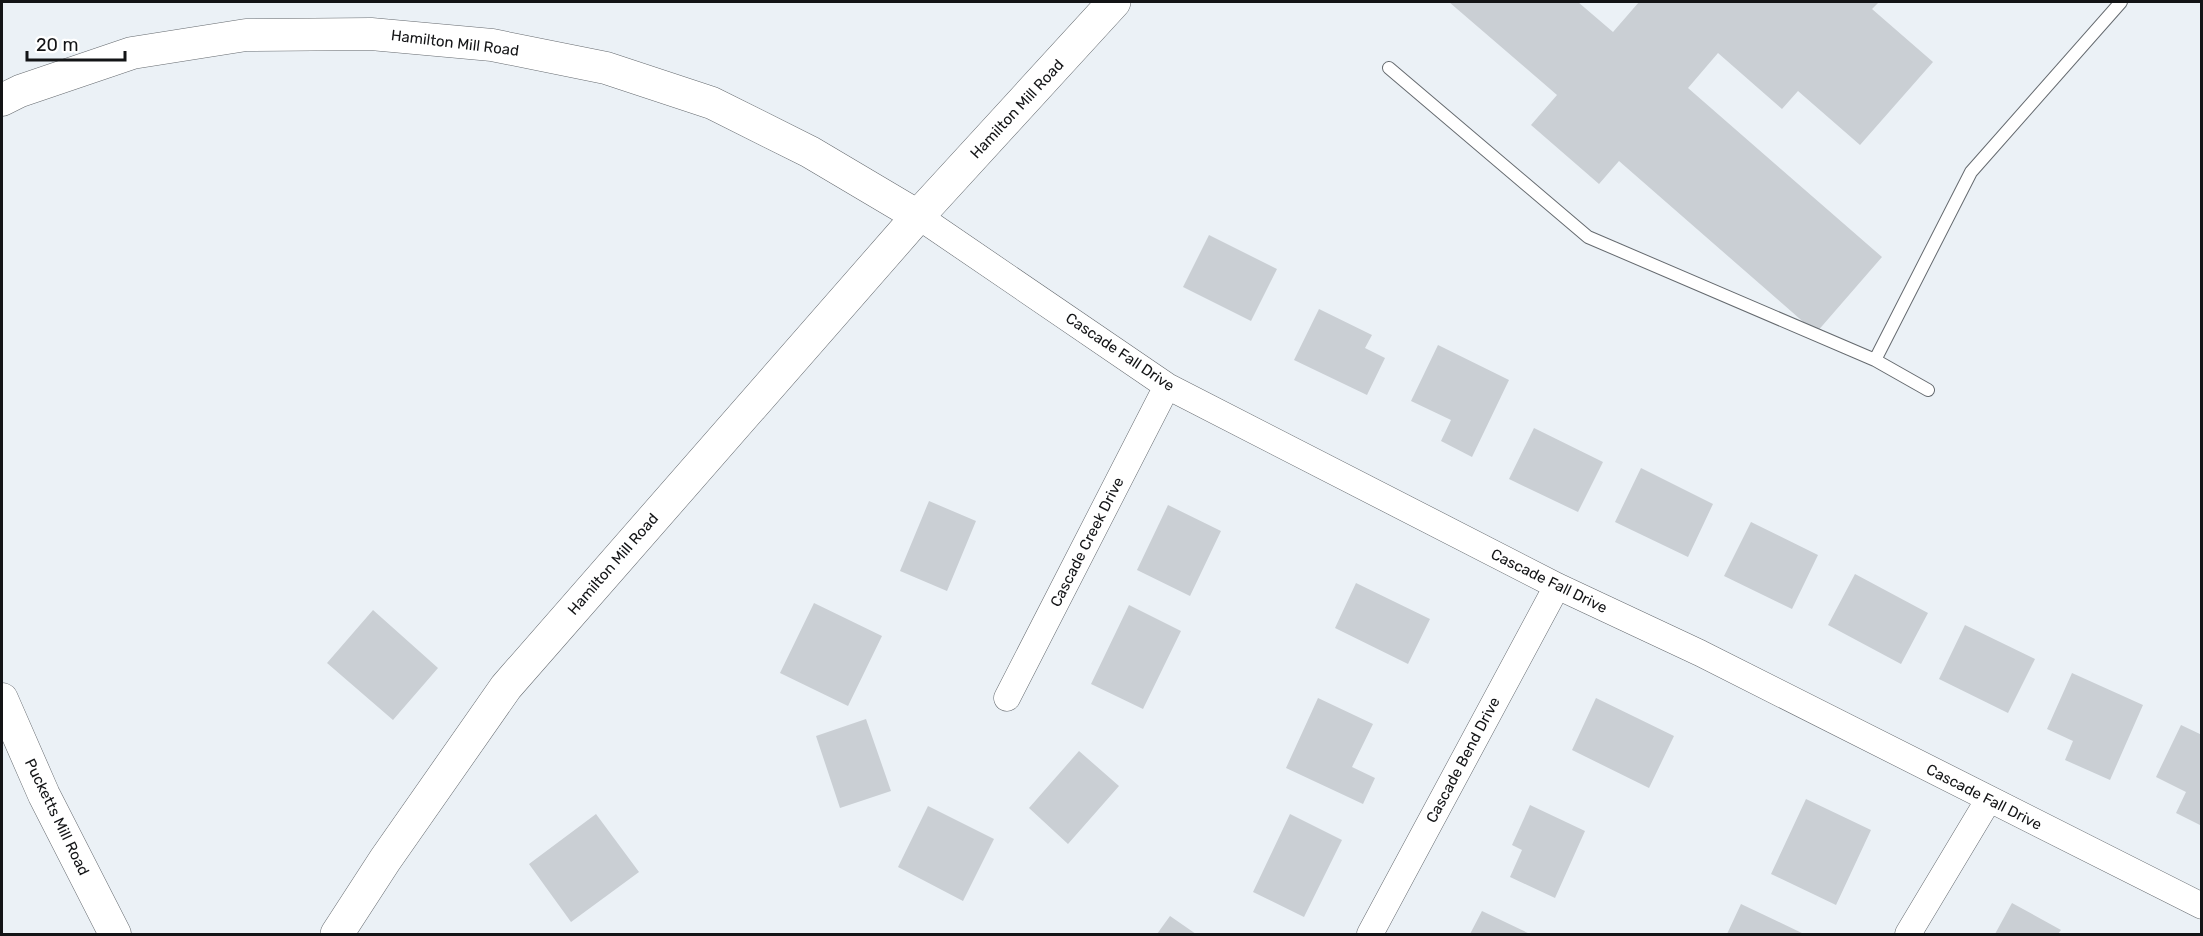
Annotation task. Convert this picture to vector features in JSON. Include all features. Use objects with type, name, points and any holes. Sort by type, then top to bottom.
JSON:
[{"type":"main road","name":"Hamilton Mill Road","points":[[337,934],[385,860],[506,687],[918,216],[1114,2]]},
{"type":"street","name":"Hamilton Mill Road","points":[[2,100],[20,91],[132,53],[246,35],[371,34],[492,45],[606,68],[712,103],[810,152],[918,216]]},
{"type":"street","name":"Cascade Fall Drive","points":[[918,216],[1167,386],[1557,586],[1700,653],[2202,906]]},
{"type":"street","name":"Cascade Creek Drive","points":[[1007,698],[1167,386]]},
{"type":"street","name":"Cascade Bend Drive","points":[[1370,934],[1557,586]]},
{"type":"street","name":"Pucketts Mill Road","points":[[2,699],[44,795],[115,934]]},
{"type":"street","points":[[1908,934],[1989,799]]},
{"type":"lane","points":[[1875,360],[1971,172],[2121,2]]},
{"type":"lane","points":[[1389,68],[1588,237],[1875,360],[1928,390]]},
{"type":"building","points":[[1449,2],[1578,2],[1613,32],[1639,2],[1879,2],[1872,9],[1933,62],[1860,145],[1798,91],[1782,109],[1718,53],[1688,88],[1882,257],[1816,333],[1619,161],[1599,184],[1531,125],[1557,95]]},
{"type":"building","points":[[1209,235],[1277,269],[1251,321],[1183,287]]},
{"type":"building","points":[[1319,309],[1372,335],[1365,348],[1385,358],[1367,395],[1294,360]]},
{"type":"building","points":[[1438,345],[1509,380],[1472,457],[1441,441],[1451,420],[1411,401]]},
{"type":"building","points":[[1534,428],[1603,462],[1578,512],[1509,479]]},
{"type":"building","points":[[1641,468],[1713,504],[1688,557],[1615,522]]},
{"type":"building","points":[[929,501],[976,521],[947,591],[900,571]]},
{"type":"building","points":[[1168,505],[1221,531],[1190,596],[1137,570]]},
{"type":"building","points":[[1751,522],[1818,555],[1792,609],[1724,576]]},
{"type":"building","points":[[1855,574],[1928,613],[1901,664],[1828,625]]},
{"type":"building","points":[[1356,583],[1430,619],[1408,664],[1335,628]]},
{"type":"building","points":[[814,603],[882,636],[848,706],[780,673]]},
{"type":"building","points":[[1129,605],[1181,631],[1143,709],[1091,684]]},
{"type":"building","points":[[373,610],[438,668],[393,720],[327,663]]},
{"type":"building","points":[[1965,625],[2035,659],[2008,713],[1939,679]]},
{"type":"building","points":[[2072,673],[2143,705],[2110,780],[2065,760],[2073,741],[2047,729]]},
{"type":"building","points":[[1318,698],[1373,724],[1352,767],[1375,778],[1363,804],[1286,768]]},
{"type":"building","points":[[1596,698],[1674,736],[1649,788],[1572,750]]},
{"type":"building","points":[[866,719],[891,791],[840,808],[816,736]]},
{"type":"building","points":[[2181,725],[2202,735],[2202,826],[2176,813],[2186,792],[2156,777]]},
{"type":"building","points":[[1079,751],[1119,786],[1068,844],[1029,808]]},
{"type":"building","points":[[1806,799],[1871,830],[1836,905],[1771,874]]},
{"type":"building","points":[[1530,805],[1585,831],[1555,898],[1510,877],[1522,850],[1512,845]]},
{"type":"building","points":[[928,806],[994,839],[963,901],[898,867]]},
{"type":"building","points":[[596,814],[639,872],[571,922],[529,864]]},
{"type":"building","points":[[1290,814],[1342,840],[1304,917],[1253,892]]},
{"type":"building","points":[[2012,903],[2061,930],[2058,934],[1995,934]]},
{"type":"building","points":[[1741,904],[1804,934],[1727,934]]},
{"type":"building","points":[[1482,911],[1530,934],[1470,934]]},
{"type":"building","points":[[1170,916],[1196,934],[1157,934]]}]
